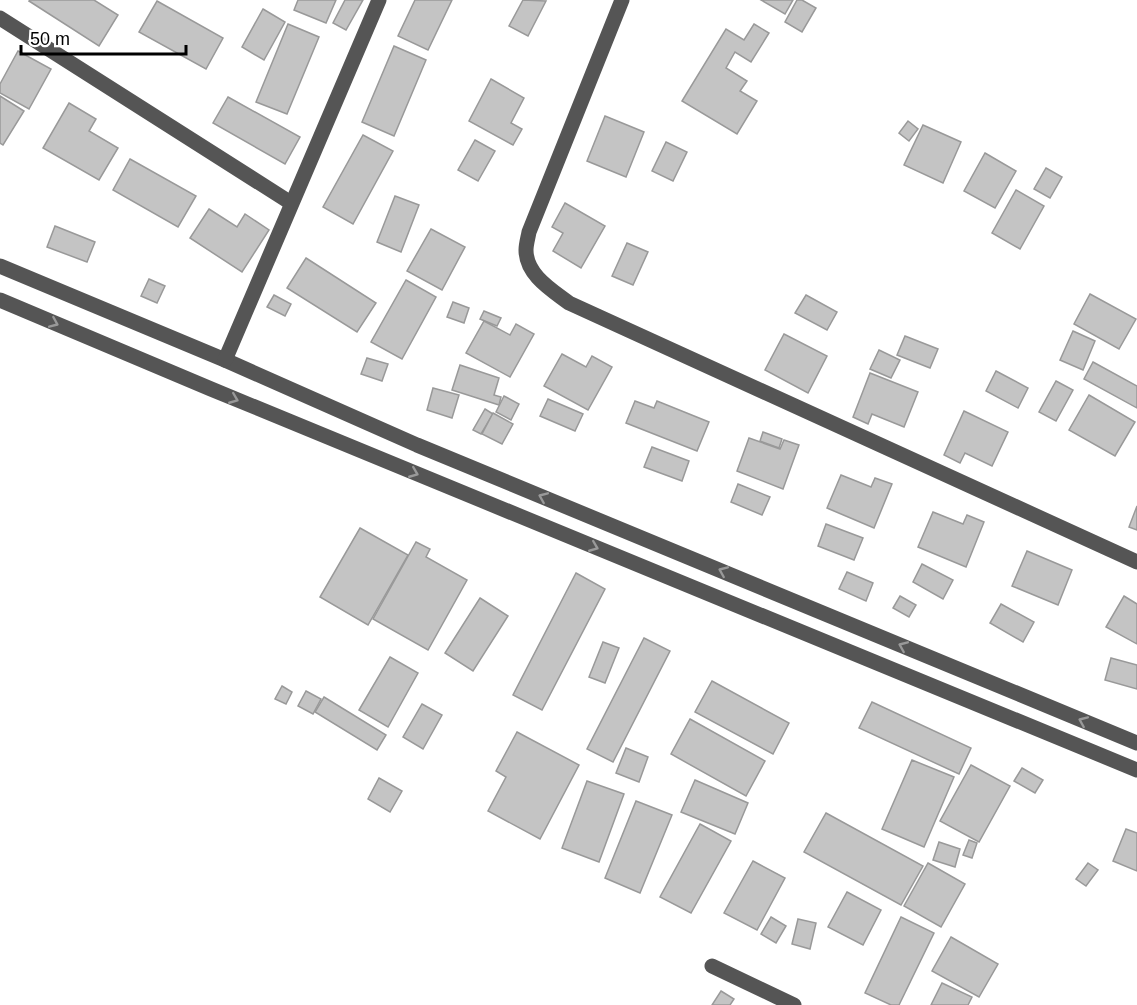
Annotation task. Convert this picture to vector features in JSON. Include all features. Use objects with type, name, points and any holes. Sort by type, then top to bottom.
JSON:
[{"type":"street","points":[[225,360],[379,0]]},
{"type":"street","points":[[622,0],[529,232],[525,251],[530,270],[569,303],[1137,562]]},
{"type":"street","points":[[0,18],[291,203]]},
{"type":"street","points":[[0,266],[225,360],[417,445],[1137,743]]},
{"type":"street","points":[[0,300],[1137,770]]},
{"type":"street","points":[[712,966],[794,1005]]},
{"type":"building","points":[[30,0],[94,0],[118,15],[99,46]]},
{"type":"building","points":[[298,0],[336,0],[326,23],[294,10]]},
{"type":"building","points":[[345,0],[363,0],[346,30],[333,23]]},
{"type":"building","points":[[415,0],[452,0],[428,50],[398,36]]},
{"type":"building","points":[[523,0],[546,1],[528,36],[509,26]]},
{"type":"building","points":[[761,0],[793,0],[785,14]]},
{"type":"building","points":[[797,0],[802,0],[816,8],[802,32],[785,22]]},
{"type":"building","points":[[157,1],[223,38],[206,69],[139,32]]},
{"type":"building","points":[[263,9],[285,22],[264,60],[242,47]]},
{"type":"building","points":[[288,24],[319,37],[287,114],[256,102]]},
{"type":"building","points":[[754,24],[769,33],[751,62],[735,52],[726,68],[747,81],[740,91],[757,101],[737,134],[682,101],[726,29],[744,40]]},
{"type":"building","points":[[394,46],[426,60],[394,136],[362,122]]},
{"type":"building","points":[[18,51],[51,69],[29,109],[0,93],[0,84]]},
{"type":"building","points":[[491,79],[524,98],[511,123],[522,129],[513,145],[469,121]]},
{"type":"building","points":[[0,96],[24,111],[3,145],[0,143]]},
{"type":"building","points":[[228,97],[300,137],[285,164],[213,123]]},
{"type":"building","points":[[69,103],[96,119],[89,131],[118,148],[99,180],[43,148]]},
{"type":"building","points":[[605,116],[644,132],[626,177],[587,161]]},
{"type":"building","points":[[908,121],[918,129],[909,141],[899,133]]},
{"type":"building","points":[[923,125],[961,142],[943,183],[904,165]]},
{"type":"building","points":[[363,135],[393,151],[353,224],[323,207]]},
{"type":"building","points":[[475,140],[495,151],[478,181],[458,170]]},
{"type":"building","points":[[666,142],[687,152],[673,181],[652,171]]},
{"type":"building","points":[[985,153],[1016,171],[995,208],[964,191]]},
{"type":"building","points":[[130,159],[196,196],[178,227],[113,190]]},
{"type":"building","points":[[1046,168],[1062,177],[1050,198],[1034,189]]},
{"type":"building","points":[[1016,190],[1044,206],[1020,249],[992,233]]},
{"type":"building","points":[[395,196],[419,205],[401,252],[377,242]]},
{"type":"building","points":[[565,203],[605,226],[581,268],[553,251],[563,233],[552,227]]},
{"type":"building","points":[[209,209],[237,227],[245,214],[269,230],[242,272],[190,238]]},
{"type":"building","points":[[55,226],[95,242],[87,262],[47,247]]},
{"type":"building","points":[[431,229],[465,247],[442,290],[407,271]]},
{"type":"building","points":[[627,243],[648,252],[633,285],[612,276]]},
{"type":"building","points":[[306,258],[376,303],[357,332],[287,288]]},
{"type":"building","points":[[149,279],[165,286],[157,303],[141,296]]},
{"type":"building","points":[[406,280],[436,297],[402,359],[371,342]]},
{"type":"building","points":[[1090,294],[1136,319],[1119,349],[1074,324]]},
{"type":"building","points":[[274,295],[291,304],[285,316],[267,307]]},
{"type":"building","points":[[806,295],[837,312],[827,330],[795,313]]},
{"type":"building","points":[[453,302],[469,308],[464,323],[447,317]]},
{"type":"building","points":[[484,311],[501,318],[497,326],[480,319]]},
{"type":"building","points":[[484,321],[510,335],[516,324],[534,334],[510,377],[466,353]]},
{"type":"building","points":[[1073,331],[1095,341],[1083,370],[1060,360]]},
{"type":"building","points":[[784,334],[827,356],[808,393],[765,370]]},
{"type":"building","points":[[905,336],[938,349],[930,368],[897,355]]},
{"type":"building","points":[[879,350],[900,360],[891,378],[870,369]]},
{"type":"building","points":[[562,354],[586,367],[592,356],[612,367],[588,410],[544,386]]},
{"type":"building","points":[[367,358],[388,364],[382,381],[361,374]]},
{"type":"building","points":[[1093,362],[1137,386],[1137,408],[1084,379]]},
{"type":"building","points":[[460,365],[499,378],[494,395],[501,397],[499,405],[452,390]]},
{"type":"building","points":[[996,371],[1028,388],[1018,408],[986,391]]},
{"type":"building","points":[[870,373],[918,392],[904,427],[872,414],[868,424],[853,417]]},
{"type":"building","points":[[1056,381],[1073,390],[1056,421],[1039,412]]},
{"type":"building","points":[[433,388],[459,395],[452,418],[427,410]]},
{"type":"building","points":[[1089,395],[1135,422],[1115,456],[1069,430]]},
{"type":"building","points":[[504,396],[519,404],[511,420],[496,412]]},
{"type":"building","points":[[548,399],[583,414],[575,431],[540,416]]},
{"type":"building","points":[[635,401],[654,408],[657,401],[709,422],[697,451],[626,423]]},
{"type":"building","points":[[485,409],[493,414],[481,434],[473,430]]},
{"type":"building","points":[[964,411],[1008,432],[992,466],[965,453],[960,463],[944,455]]},
{"type":"building","points":[[493,413],[513,424],[502,444],[482,434]]},
{"type":"building","points":[[763,432],[782,439],[779,448],[760,441]]},
{"type":"building","points":[[749,438],[780,449],[784,440],[799,445],[783,489],[737,471]]},
{"type":"building","points":[[652,447],[689,461],[682,481],[644,467]]},
{"type":"building","points":[[841,475],[871,487],[875,478],[892,484],[874,528],[827,508]]},
{"type":"building","points":[[738,484],[770,497],[762,515],[731,502]]},
{"type":"building","points":[[1137,506],[1137,530],[1129,527]]},
{"type":"building","points":[[933,512],[963,524],[967,515],[984,522],[966,567],[918,547]]},
{"type":"building","points":[[826,524],[863,538],[854,560],[818,546]]},
{"type":"building","points":[[360,528],[408,555],[368,625],[320,597]]},
{"type":"building","points":[[416,542],[430,549],[426,557],[467,580],[428,650],[373,619]]},
{"type":"building","points":[[1027,551],[1072,570],[1058,605],[1012,586]]},
{"type":"building","points":[[922,564],[953,580],[943,599],[913,582]]},
{"type":"building","points":[[847,572],[873,583],[866,601],[839,589]]},
{"type":"building","points":[[576,573],[605,589],[542,710],[513,695]]},
{"type":"building","points":[[900,596],[916,605],[909,617],[893,608]]},
{"type":"building","points":[[1124,596],[1137,604],[1137,644],[1106,627]]},
{"type":"building","points":[[480,598],[508,616],[473,671],[445,653]]},
{"type":"building","points":[[1001,604],[1034,622],[1023,642],[990,623]]},
{"type":"building","points":[[644,638],[670,651],[613,762],[587,749]]},
{"type":"building","points":[[603,642],[619,648],[605,683],[589,677]]},
{"type":"building","points":[[390,657],[418,673],[388,727],[359,710]]},
{"type":"building","points":[[1111,658],[1137,665],[1137,689],[1105,680]]},
{"type":"building","points":[[712,681],[789,723],[773,754],[695,712]]},
{"type":"building","points":[[282,686],[292,692],[286,704],[275,699]]},
{"type":"building","points":[[306,691],[321,699],[313,714],[298,706]]},
{"type":"building","points":[[324,697],[386,735],[377,750],[315,712]]},
{"type":"building","points":[[872,702],[971,748],[959,774],[859,728]]},
{"type":"building","points":[[422,704],[442,715],[423,749],[403,737]]},
{"type":"building","points":[[690,719],[765,761],[746,796],[671,754]]},
{"type":"building","points":[[517,732],[579,765],[540,839],[488,811],[506,777],[496,771]]},
{"type":"building","points":[[626,748],[648,757],[639,782],[616,773]]},
{"type":"building","points":[[912,760],[954,777],[924,847],[882,829]]},
{"type":"building","points":[[971,765],[1010,786],[979,842],[940,821]]},
{"type":"building","points":[[1022,768],[1043,780],[1035,793],[1014,781]]},
{"type":"building","points":[[379,778],[402,791],[390,812],[368,799]]},
{"type":"building","points":[[695,780],[748,803],[735,834],[681,812]]},
{"type":"building","points":[[587,781],[624,794],[599,862],[562,848]]},
{"type":"building","points":[[636,801],[672,815],[640,893],[605,878]]},
{"type":"building","points":[[826,813],[923,866],[901,905],[804,852]]},
{"type":"building","points":[[700,824],[731,841],[691,913],[660,897]]},
{"type":"building","points":[[1126,829],[1137,833],[1137,871],[1113,861]]},
{"type":"building","points":[[969,840],[977,843],[972,858],[963,855]]},
{"type":"building","points":[[939,842],[960,849],[955,867],[933,860]]},
{"type":"building","points":[[753,861],[785,878],[757,930],[724,913]]},
{"type":"building","points":[[928,863],[965,884],[941,927],[904,906]]},
{"type":"building","points":[[1088,863],[1098,870],[1086,886],[1076,879]]},
{"type":"building","points":[[847,892],[881,910],[863,945],[828,927]]},
{"type":"building","points":[[771,917],[786,926],[776,943],[761,934]]},
{"type":"building","points":[[901,917],[934,933],[899,1005],[891,1005],[865,993]]},
{"type":"building","points":[[798,919],[816,923],[810,949],[792,944]]},
{"type":"building","points":[[951,937],[998,964],[979,997],[932,971]]},
{"type":"building","points":[[942,983],[972,997],[968,1005],[931,1005]]},
{"type":"building","points":[[721,991],[734,999],[730,1005],[712,1005]]}]
